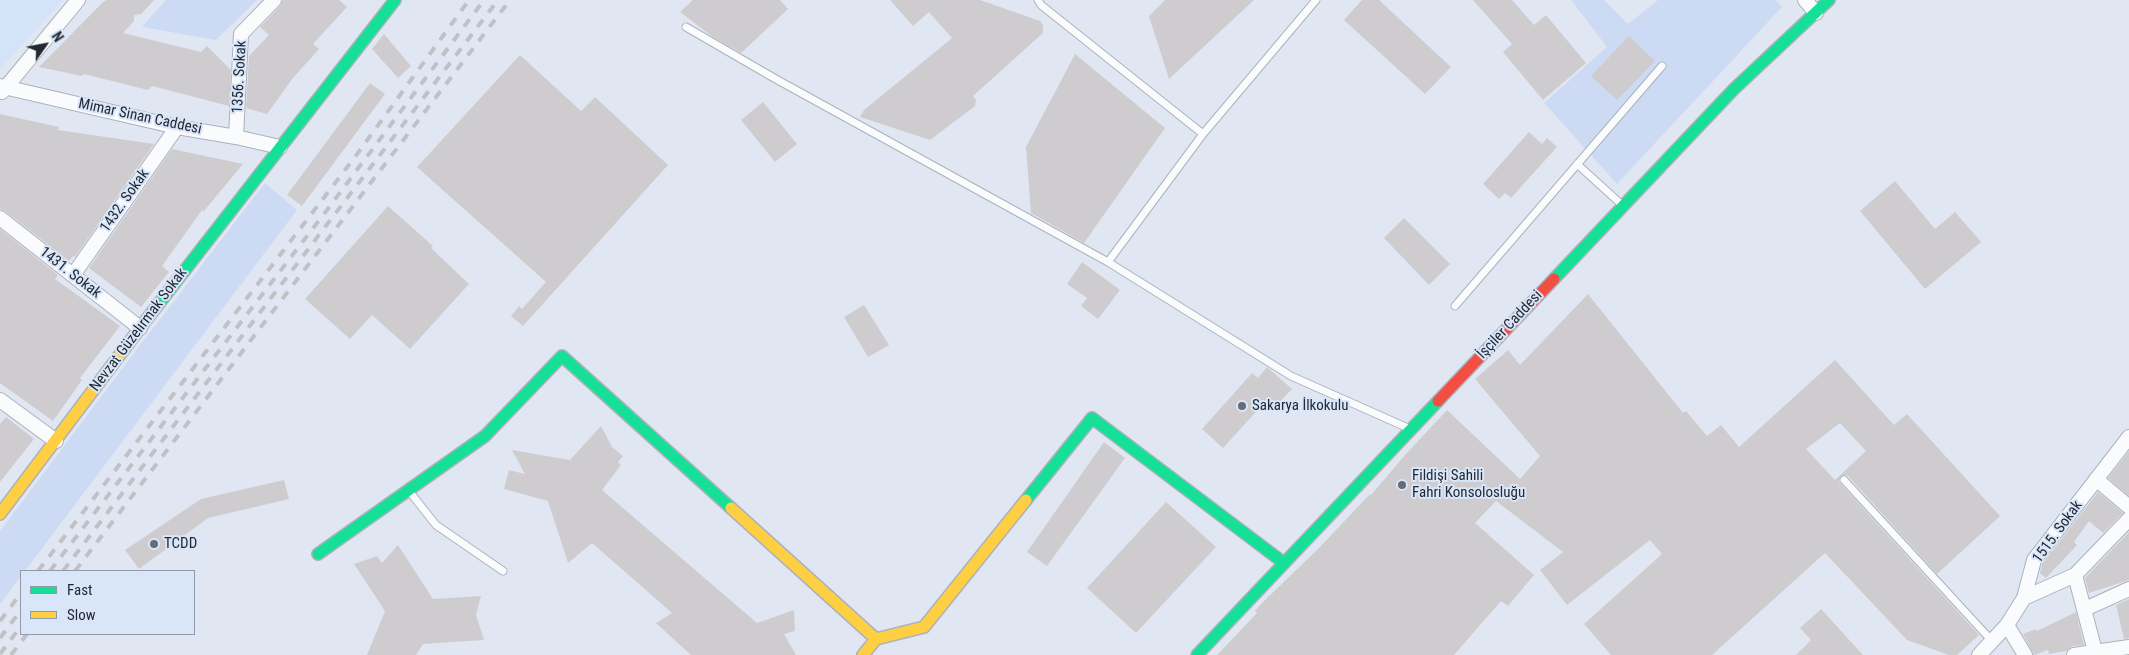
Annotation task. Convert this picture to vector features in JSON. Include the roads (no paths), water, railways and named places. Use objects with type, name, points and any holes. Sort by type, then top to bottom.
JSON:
[{"type":"street","points":[[2,89],[78,0]]},
{"type":"street","name":"1356. Sokak","points":[[236,137],[242,34],[274,0]]},
{"type":"street","name":"Nevzat Güzelırmak Sokak","points":[[0,514],[140,328],[395,0]]},
{"type":"street","points":[[1805,0],[1816,13]]},
{"type":"street","name":"İşçiler Caddesi","points":[[1197,655],[1734,89],[1829,0]]},
{"type":"street","name":"Mimar Sinan Caddesi","points":[[2,89],[280,147]]},
{"type":"street","name":"1432. Sokak","points":[[73,275],[177,127]]},
{"type":"street","name":"1431. Sokak","points":[[0,218],[140,328]]},
{"type":"street","points":[[318,554],[485,436],[562,356],[876,639]]},
{"type":"street","points":[[0,400],[56,441]]},
{"type":"street","points":[[864,655],[876,639],[924,627],[1092,418],[1284,563]]},
{"type":"street","name":"1515. Sokak","points":[[1979,655],[2007,625],[2024,598],[2034,560],[2129,437]]},
{"type":"street","points":[[2096,479],[2129,507]]},
{"type":"street","points":[[2024,598],[2074,575],[2129,519]]},
{"type":"street","points":[[2074,575],[2096,653]]},
{"type":"street","points":[[2085,609],[2129,589]]},
{"type":"street","points":[[2007,625],[2025,655]]},
{"type":"street","points":[[2074,655],[2129,647]]},
{"type":"lane","points":[[1038,0],[1041,5],[1203,134]]},
{"type":"lane","points":[[1108,262],[1203,134],[1316,0]]},
{"type":"lane","points":[[686,27],[1108,262],[1291,376],[1411,429]]},
{"type":"lane","points":[[1455,306],[1662,66]]},
{"type":"lane","points":[[1577,164],[1623,206]]},
{"type":"lane","points":[[1844,480],[1992,641]]},
{"type":"lane","points":[[409,491],[436,525],[503,570]]},
{"type":"railway","points":[[39,570],[355,157],[469,0]]},
{"type":"railway","points":[[51,570],[327,210],[484,0]]},
{"type":"railway","points":[[64,570],[498,0]]},
{"type":"railway","points":[[76,570],[510,0]]},
{"type":"railway","points":[[0,621],[20,594]]},
{"type":"railway","points":[[0,638],[20,611]]},
{"type":"railway","points":[[0,654],[20,627]]},
{"type":"railway","points":[[11,655],[26,635]]},
{"type":"place","name":"Sakarya İlkokulu","points":[[1242,406]]},
{"type":"place","name":"Fildişi Sahili Fahri Konsolosluğu","points":[[1402,485]]},
{"type":"place","name":"TCDD","points":[[154,544]]}]
